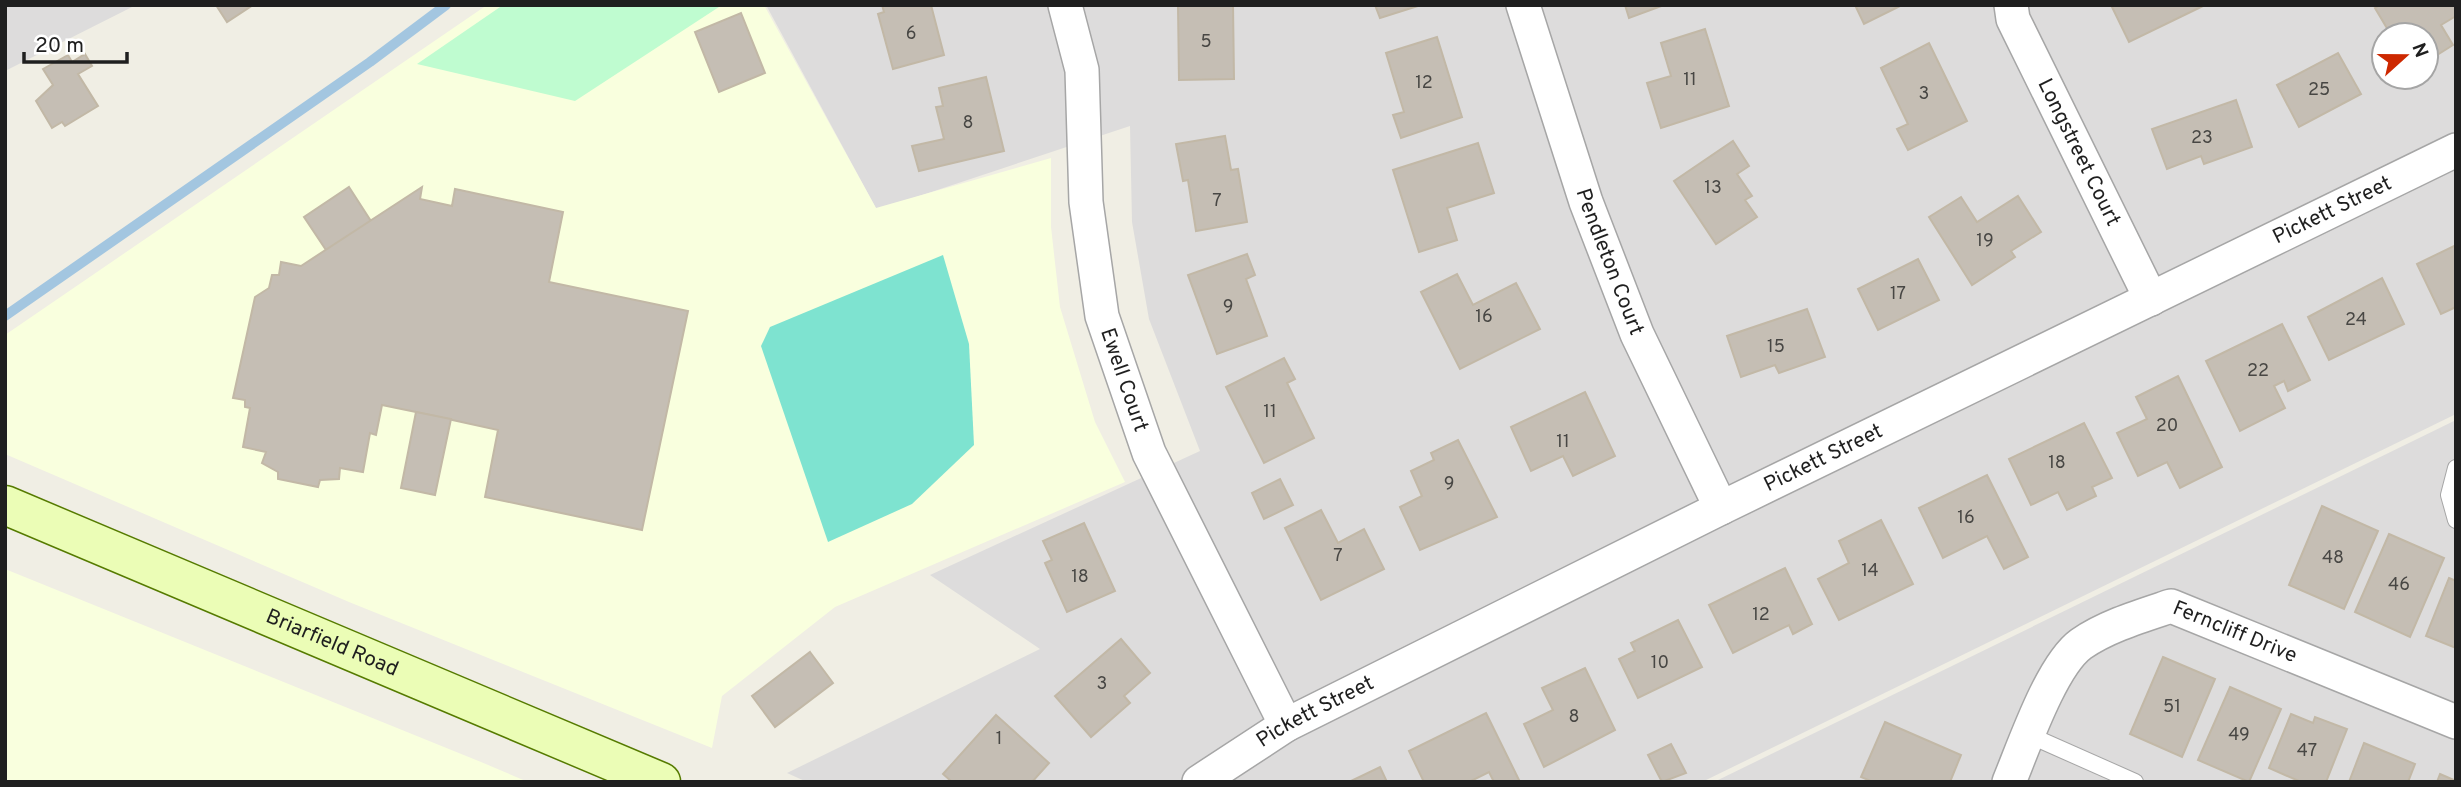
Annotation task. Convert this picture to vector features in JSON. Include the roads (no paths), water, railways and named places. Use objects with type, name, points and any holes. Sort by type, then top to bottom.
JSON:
[{"type":"main road","name":"Briarfield Road","points":[[5,505],[661,782]]},
{"type":"street","name":"Ewell Court","points":[[1065,5],[1082,70],[1086,202],[1102,316],[1149,453],[1286,725]]},
{"type":"street","name":"Pendleton Court","points":[[1524,5],[1586,202],[1637,334],[1721,508]]},
{"type":"street","name":"Longstreet Court","points":[[2011,5],[2013,19],[2151,299]]},
{"type":"street","name":"Pickett Street","points":[[1199,782],[1286,725],[1721,508],[2456,150]]},
{"type":"street","name":"Ferncliff Drive","points":[[2009,782],[2058,670],[2080,644],[2131,619],[2171,606],[2456,722]]},
{"type":"lane","points":[[2456,468],[2449,495],[2456,520]]},
{"type":"lane","points":[[2029,735],[2135,782]]},
{"type":"waterway","points":[[5,316],[370,62],[446,5]]}]
